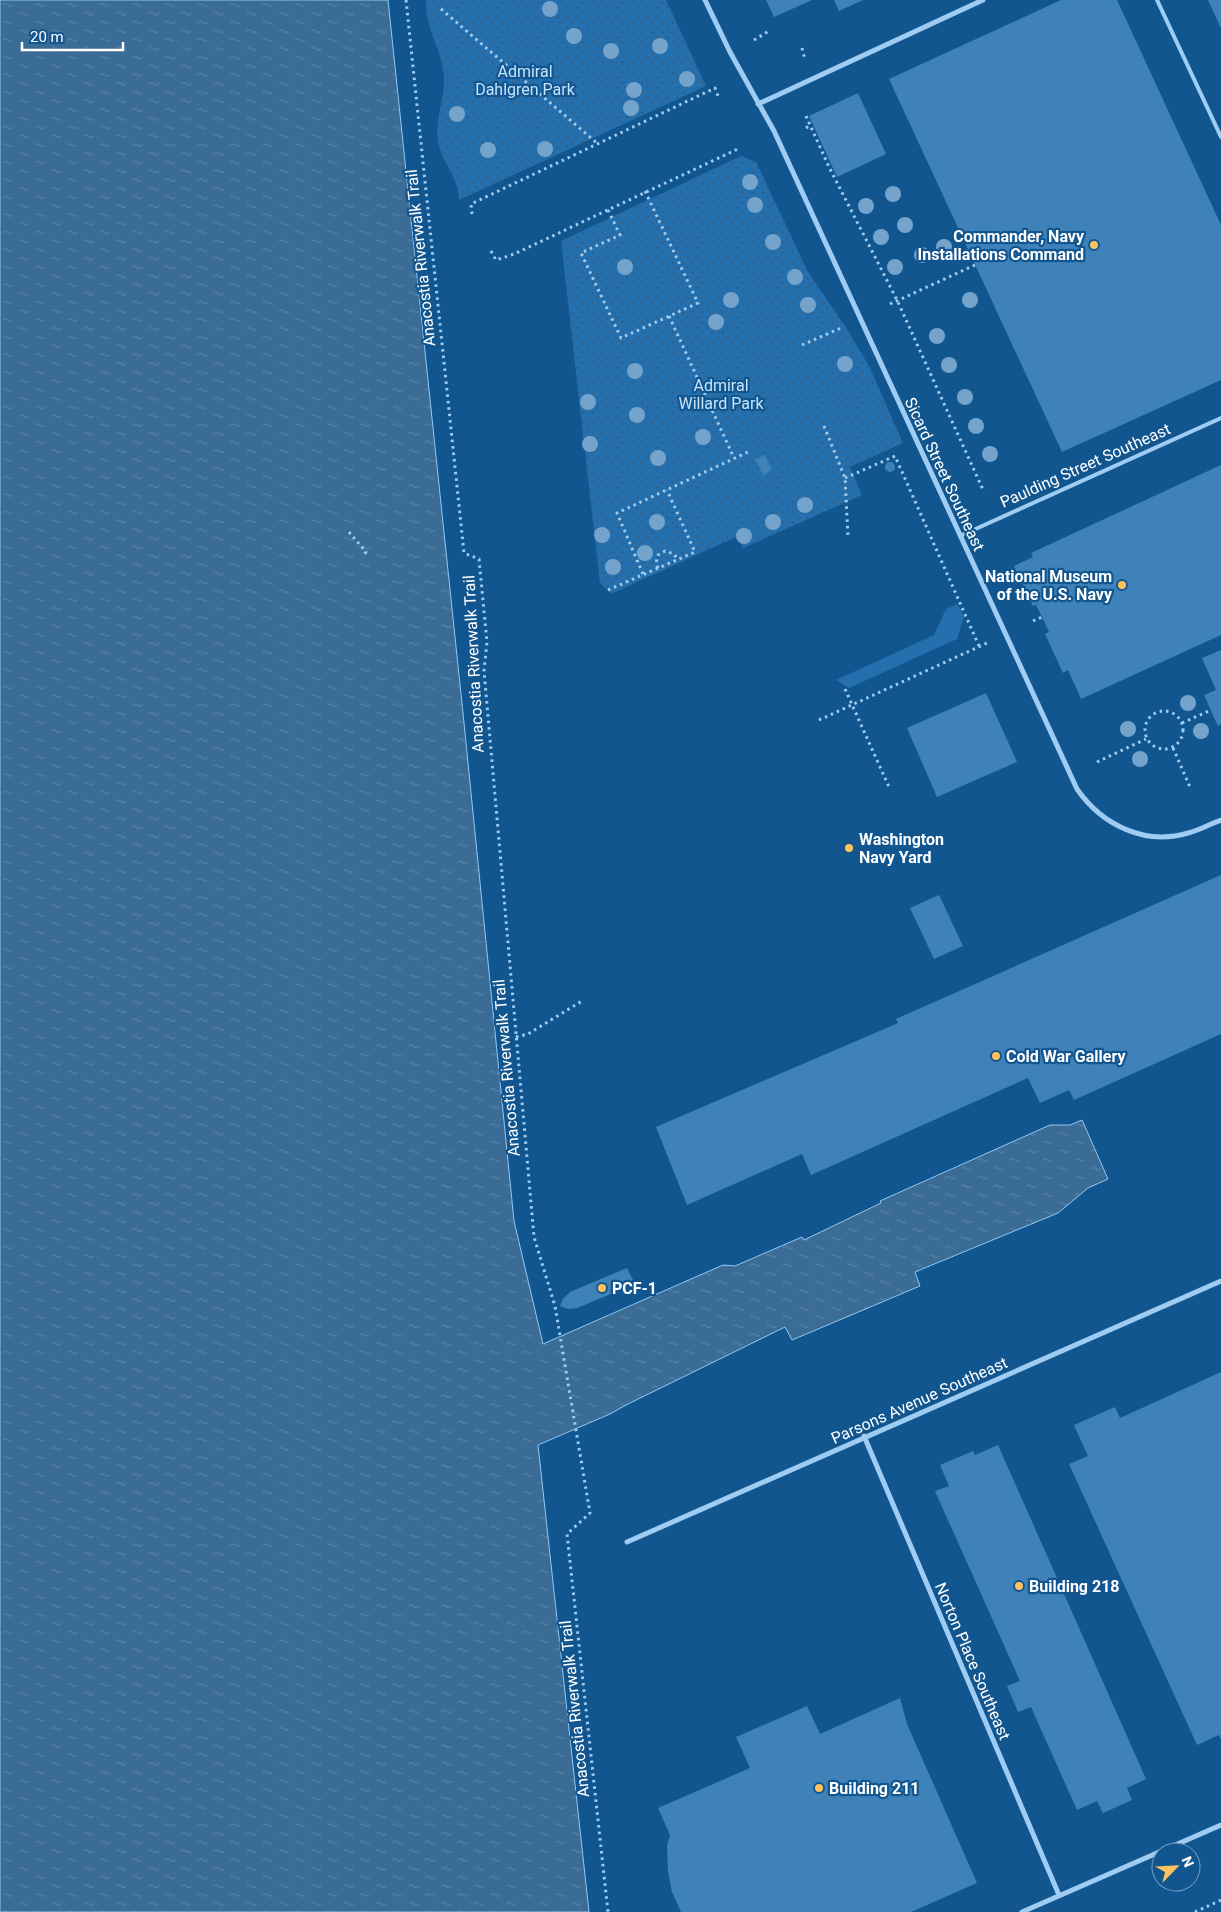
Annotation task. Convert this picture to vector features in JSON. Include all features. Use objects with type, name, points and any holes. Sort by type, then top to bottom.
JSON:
[{"type":"street","name":"Sicard Street Southeast","points":[[706,0],[730,52],[774,131],[1077,790],[1095,812],[1132,833],[1174,836],[1188,833],[1221,820]]},
{"type":"street","points":[[758,104],[984,0]]},
{"type":"street","name":"Parsons Avenue Southeast","points":[[627,1542],[864,1436],[1221,1281]]},
{"type":"street","name":"Norton Place Southeast","points":[[864,1436],[1059,1896]]},
{"type":"street","points":[[1022,1912],[1221,1825]]},
{"type":"lane","points":[[1156,0],[1221,137]]},
{"type":"lane","name":"Paulding Street Southeast","points":[[960,536],[1221,418]]},
{"type":"path","name":"Anacostia Riverwalk Trail","points":[[406,0],[464,553],[479,558],[487,642],[484,671],[534,1237],[555,1306],[590,1513],[567,1534],[608,1912]]},
{"type":"path","points":[[441,10],[598,144]]},
{"type":"path","points":[[754,40],[769,31]]},
{"type":"path","points":[[802,48],[805,60]]},
{"type":"path","points":[[472,214],[471,204],[715,88],[718,96]]},
{"type":"path","points":[[806,116],[829,167],[896,300],[984,492]]},
{"type":"path","points":[[806,128],[810,124]]},
{"type":"path","points":[[491,251],[496,260],[514,254],[740,148]]},
{"type":"path","points":[[608,210],[620,235],[581,253],[621,338],[698,303],[645,191]]},
{"type":"path","points":[[890,304],[976,265]]},
{"type":"path","points":[[669,316],[734,458]]},
{"type":"path","points":[[802,345],[845,326]]},
{"type":"path","points":[[824,426],[845,478],[848,536]]},
{"type":"path","points":[[643,574],[617,514],[748,452]]},
{"type":"path","points":[[845,478],[895,456],[980,646]]},
{"type":"path","points":[[608,590],[695,552],[667,490]]},
{"type":"path","points":[[349,532],[366,552],[362,557]]},
{"type":"path","points":[[658,568],[656,563],[658,555],[665,551],[674,554],[678,560]]},
{"type":"path","points":[[1033,621],[1042,617]]},
{"type":"path","points":[[819,720],[987,643]]},
{"type":"path","points":[[845,689],[889,787]]},
{"type":"path","points":[[1182,723],[1211,710]]},
{"type":"path","points":[[1168,711],[1174,713],[1182,723],[1183,734],[1181,740],[1173,748],[1160,750],[1155,748],[1146,739],[1145,727],[1150,716],[1156,713],[1168,711]]},
{"type":"path","points":[[1097,762],[1146,739]]},
{"type":"path","points":[[1173,748],[1190,787]]},
{"type":"path","points":[[516,1037],[528,1034],[582,1001]]},
{"type":"path","points":[[1195,1912],[1221,1900]]},
{"type":"green space","name":"Admiral Dahlgren Park","points":[[426,0],[666,0],[706,86],[459,200],[457,185],[439,146],[437,129],[444,78],[441,58],[428,22]]},
{"type":"green space","name":"Admiral Willard Park","points":[[741,156],[756,162],[808,272],[845,326],[869,366],[903,443],[850,467],[862,495],[743,548],[738,536],[611,594],[600,583],[561,241]]},
{"type":"green space","points":[[958,604],[964,617],[957,639],[849,688],[836,680],[934,635],[946,609]]},
{"type":"water","points":[[0,0],[388,0],[514,1221],[543,1344],[723,1265],[735,1266],[802,1237],[804,1240],[881,1203],[880,1201],[1050,1125],[1070,1125],[1082,1120],[1108,1179],[1088,1188],[1058,1213],[915,1272],[920,1286],[792,1340],[785,1327],[610,1414],[538,1445],[589,1912],[0,1912]]},
{"type":"building","points":[[766,0],[812,0],[774,17]]},
{"type":"building","points":[[834,0],[863,0],[839,11]]},
{"type":"building","name":"Commander, Navy Installations Command","points":[[1061,0],[1117,0],[1221,225],[1221,380],[1062,452],[889,79]]},
{"type":"building","points":[[1208,0],[1221,0],[1221,28]]},
{"type":"building","points":[[858,93],[886,154],[837,177],[809,116]]},
{"type":"building","points":[[765,455],[772,470],[763,475],[755,459]]},
{"type":"building","points":[[888,462],[892,462],[895,467],[894,471],[888,472],[885,469],[885,465]]},
{"type":"building","name":"National Museum of the U.S. Navy","points":[[1221,465],[1221,635],[1081,699],[1068,670],[1063,673],[1045,634],[1049,632],[1036,605],[1033,606],[1014,566],[1033,557],[1031,553]]},
{"type":"building","points":[[1221,650],[1221,724],[1218,726],[1204,695],[1216,690],[1202,658]]},
{"type":"building","points":[[986,693],[1017,762],[937,797],[907,728]]},
{"type":"building","name":"Cold War Gallery","points":[[1221,875],[1221,1034],[1074,1100],[1069,1090],[1040,1103],[1028,1078],[811,1175],[802,1154],[687,1205],[656,1127],[898,1023],[896,1019]]},
{"type":"building","points":[[939,895],[963,946],[934,959],[910,908]]},
{"type":"building","name":"PCF-1","points":[[627,1268],[635,1284],[577,1308],[568,1309],[560,1306],[563,1299],[570,1292]]},
{"type":"building","points":[[1221,1372],[1221,1740],[1219,1735],[1197,1745],[1069,1464],[1088,1456],[1074,1425],[1115,1407],[1120,1418]]},
{"type":"building","name":"Building 218","points":[[998,1445],[1146,1779],[1127,1788],[1132,1800],[1103,1813],[1097,1801],[1077,1810],[1031,1707],[1018,1712],[1007,1686],[1020,1681],[935,1491],[949,1486],[940,1465],[973,1451],[975,1455]]},
{"type":"building","name":"Building 211","points":[[900,1698],[907,1724],[977,1883],[911,1912],[681,1912],[672,1892],[668,1872],[667,1845],[670,1835],[658,1808],[750,1768],[736,1737],[807,1706],[820,1734]]},
{"type":"place","name":"Commander, Navy Installations Command","points":[[1094,245]]},
{"type":"place","name":"National Museum of the U.S. Navy","points":[[1122,585]]},
{"type":"place","name":"Washington Navy Yard","points":[[849,848]]},
{"type":"place","name":"Cold War Gallery","points":[[996,1056]]},
{"type":"place","name":"PCF-1","points":[[602,1288]]},
{"type":"place","name":"Building 218","points":[[1019,1586]]},
{"type":"place","name":"Building 211","points":[[819,1788]]}]
